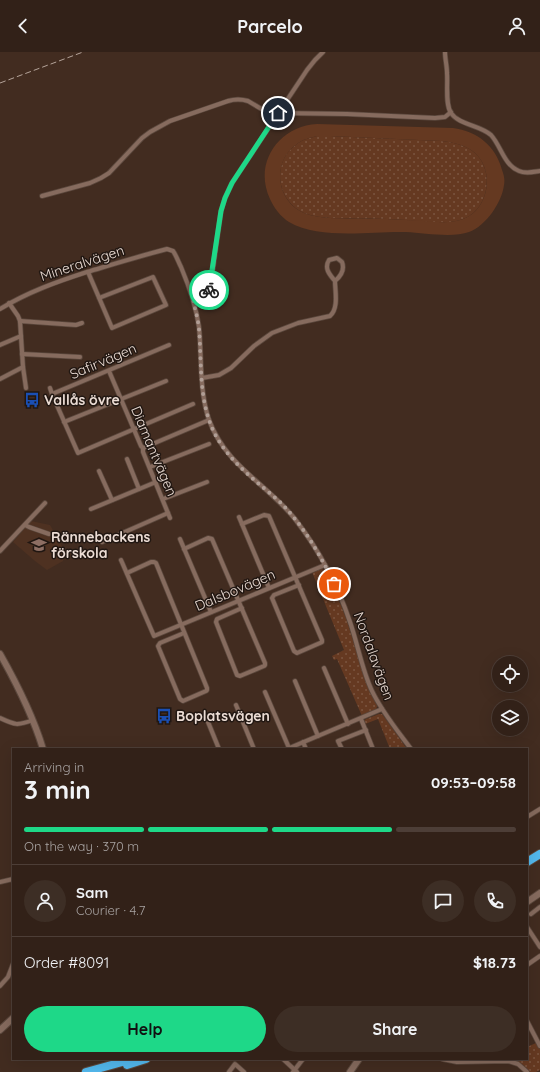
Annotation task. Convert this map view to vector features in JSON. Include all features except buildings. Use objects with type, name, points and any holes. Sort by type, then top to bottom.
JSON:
[{"type":"highway","points":[[528,861],[540,854]]},
{"type":"highway","points":[[86,1072],[129,1060]]},
{"type":"highway","points":[[106,1072],[143,1060]]},
{"type":"street","points":[[193,299],[207,294],[210,289],[222,204],[227,191],[314,60],[323,52]]},
{"type":"street","points":[[445,52],[448,107],[451,112],[455,117],[484,130],[491,136],[506,160],[518,171],[530,173],[540,171]]},
{"type":"street","points":[[42,196],[90,183],[101,178],[109,173],[142,138],[150,132],[170,122],[228,101],[248,101],[277,115],[347,114],[435,118],[445,117],[451,112]]},
{"type":"street","name":"Mineralvägen","points":[[0,309],[9,303],[59,280],[167,249],[173,250],[174,253]]},
{"type":"street","name":"Nordalavägen","points":[[174,253],[188,283],[193,299],[198,327],[204,403],[209,420],[216,435],[225,450],[242,469],[280,502],[309,538],[325,565],[339,594],[350,622],[372,691],[382,709],[410,748]]},
{"type":"street","points":[[202,378],[219,375],[231,368],[254,346],[272,333],[298,323],[333,314],[335,309],[335,281],[328,272],[327,267],[329,260],[332,258],[341,260],[343,266],[342,272],[335,281]]},
{"type":"street","points":[[88,272],[112,328],[166,305],[153,277],[100,298]]},
{"type":"street","points":[[9,303],[20,321],[26,388]]},
{"type":"street","points":[[20,321],[76,325],[82,323]]},
{"type":"street","points":[[0,345],[21,336]]},
{"type":"street","name":"Safirvägen","points":[[52,394],[170,345]]},
{"type":"street","points":[[22,354],[80,357]]},
{"type":"street","points":[[0,378],[23,367]]},
{"type":"street","name":"Diamantvägen","points":[[109,371],[143,448],[143,452],[170,518]]},
{"type":"street","points":[[64,422],[166,381]]},
{"type":"street","points":[[50,388],[78,453],[193,404]]},
{"type":"street","points":[[143,448],[209,420]]},
{"type":"street","points":[[150,467],[209,444]]},
{"type":"street","points":[[127,459],[139,488]]},
{"type":"street","points":[[99,471],[112,500]]},
{"type":"street","points":[[91,509],[156,482]]},
{"type":"street","points":[[163,499],[207,482]]},
{"type":"street","points":[[0,551],[45,503]]},
{"type":"street","points":[[102,542],[168,513]]},
{"type":"street","points":[[242,524],[264,515],[269,516],[296,577],[322,642],[297,652],[294,651],[272,598],[274,595],[299,585]]},
{"type":"street","points":[[238,517],[269,588]]},
{"type":"street","points":[[25,524],[28,527],[49,534]]},
{"type":"street","points":[[184,549],[208,538],[212,538],[242,608],[265,665],[240,676],[237,674],[216,622],[217,619],[242,608]]},
{"type":"street","points":[[180,539],[211,612]]},
{"type":"street","points":[[121,560],[127,573],[151,562],[156,563],[207,690],[183,701],[180,699],[158,646],[160,643],[184,633]]},
{"type":"street","name":"Dalsbovägen","points":[[127,573],[154,636],[325,565]]},
{"type":"street","points":[[0,654],[12,675],[33,720],[43,748]]},
{"type":"street","points":[[324,668],[348,724]]},
{"type":"street","points":[[295,681],[318,736]]},
{"type":"street","points":[[265,692],[288,748],[382,709]]},
{"type":"street","points":[[236,705],[254,748]]},
{"type":"street","points":[[206,717],[219,748]]},
{"type":"street","points":[[0,718],[16,724],[23,724],[33,720]]},
{"type":"street","points":[[361,719],[373,748]]},
{"type":"street","points":[[342,748],[338,741],[366,730]]},
{"type":"street","points":[[303,742],[306,748]]},
{"type":"street","points":[[528,816],[540,809]]},
{"type":"street","points":[[0,882],[12,879]]},
{"type":"street","points":[[528,901],[540,893]]},
{"type":"street","points":[[531,914],[540,907]]},
{"type":"street","points":[[528,929],[540,947]]},
{"type":"street","points":[[528,964],[540,956]]},
{"type":"street","points":[[0,986],[8,976],[12,966]]},
{"type":"street","points":[[0,1030],[12,1019]]},
{"type":"street","points":[[528,1023],[540,1046]]},
{"type":"street","points":[[284,1060],[295,1071],[301,1060]]},
{"type":"street","points":[[350,1072],[358,1060]]},
{"type":"street","points":[[447,1060],[457,1062],[508,1061],[518,1064],[527,1072]]},
{"type":"street","points":[[229,1072],[235,1064],[244,1072]]},
{"type":"shaded area","points":[[317,124],[453,128],[470,132],[490,147],[499,161],[504,176],[503,192],[497,206],[487,219],[475,229],[462,234],[447,235],[406,232],[330,233],[301,228],[286,220],[276,209],[270,199],[266,186],[265,172],[267,160],[281,139],[303,126]],"holes":[[[317,136],[441,141],[463,146],[475,153],[482,161],[487,181],[483,201],[470,216],[460,220],[447,222],[330,218],[303,213],[292,205],[282,188],[280,178],[284,159],[289,151],[302,141]]]},
{"type":"shaded area","points":[[317,136],[441,141],[463,146],[475,153],[482,161],[487,181],[483,201],[470,216],[460,220],[447,222],[330,218],[303,213],[292,204],[286,196],[280,178],[281,168],[289,151],[302,141]]},
{"type":"shaded area","name":"Rännebackens förskola","points":[[31,521],[50,525],[63,548],[63,561],[47,570],[13,542]]},
{"type":"shaded area","points":[[322,569],[324,570],[342,608],[364,675],[377,706],[376,710],[362,716],[337,659],[334,660],[332,656],[344,650],[312,572]]},
{"type":"shaded area","points":[[382,714],[406,748],[390,748],[378,719],[365,724],[364,721]]},
{"type":"shaded area","points":[[536,1043],[540,1049],[540,1070],[536,1072],[530,1072],[521,1064],[512,1060],[528,1060],[528,1047]]},
{"type":"railway","points":[[0,83],[83,52]]},
{"type":"way so far","points":[[209,290],[207,294],[193,299],[198,327],[204,403],[209,420],[225,450],[242,469],[280,502],[309,538],[334,584]]},
{"type":"place","name":"Vallås övre","points":[[32,400]]},
{"type":"place","name":"Rännebackens förskola","points":[[39,545]]},
{"type":"place","name":"Boplatsvägen","points":[[164,716]]},
{"type":"route","points":[[209,290],[211,285],[222,204],[227,191],[278,113]]}]
